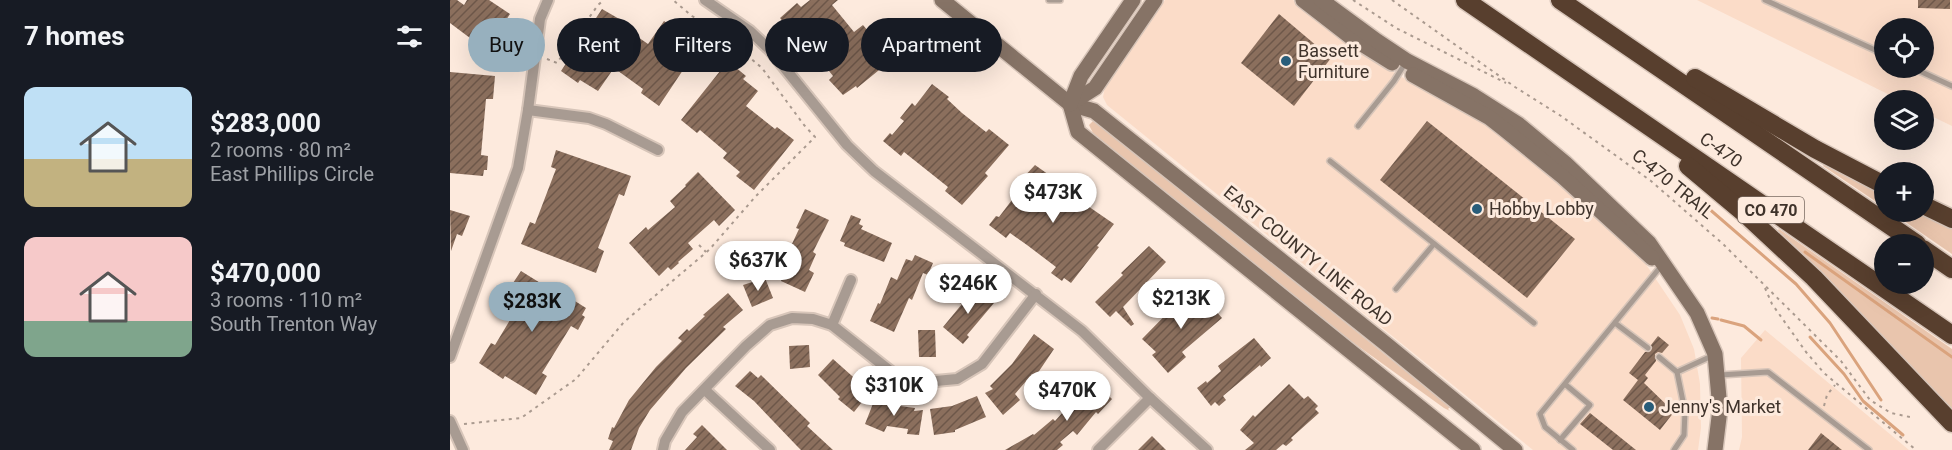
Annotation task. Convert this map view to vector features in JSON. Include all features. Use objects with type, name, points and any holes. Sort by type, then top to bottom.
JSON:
[{"type":"highway","name":"C-470","points":[[1465,0],[1952,335]]},
{"type":"highway","name":"C-470","points":[[1560,0],[1902,234]]},
{"type":"highway","points":[[1576,0],[1674,65],[1746,109],[1874,179]]},
{"type":"highway","points":[[1590,85],[1632,123],[1722,194],[1792,256],[1952,423]]},
{"type":"highway","points":[[1934,210],[1952,219]]},
{"type":"highway","points":[[1934,257],[1952,269]]},
{"type":"highway","points":[[1914,382],[1923,406],[1952,437]]},
{"type":"main road","name":"EAST COUNTY LINE ROAD","points":[[942,0],[1070,104],[1094,111],[1515,450]]},
{"type":"main road","points":[[1133,0],[1081,76],[1070,104],[1078,132],[1473,450]]},
{"type":"main road","points":[[1070,104],[1095,88],[1155,0]]},
{"type":"main road","points":[[1304,0],[1352,38],[1474,96],[1518,124],[1565,163],[1643,236],[1662,265],[1683,290],[1697,313],[1715,354],[1720,409],[1715,450]]},
{"type":"main road","points":[[1321,0],[1377,41],[1405,65]]},
{"type":"street","points":[[540,18],[548,0]]},
{"type":"street","points":[[705,0],[750,31],[771,51],[848,145],[874,171],[1082,331],[1207,450]]},
{"type":"street","points":[[450,357],[518,168],[533,72]]},
{"type":"street","points":[[528,110],[589,118],[658,150]]},
{"type":"street","points":[[832,325],[851,280]]},
{"type":"street","points":[[663,450],[665,441],[682,412],[746,346],[770,325],[792,318],[813,319],[832,325],[894,374],[925,382],[957,380],[982,364],[1036,294]]},
{"type":"street","points":[[705,390],[770,450]]},
{"type":"street","points":[[1098,450],[1150,398]]},
{"type":"street","points":[[453,430],[463,450]]},
{"type":"lane","points":[[1049,0],[1060,0]]},
{"type":"lane","points":[[1765,0],[1874,49]]},
{"type":"lane","points":[[1358,126],[1405,65]]},
{"type":"lane","points":[[1934,78],[1952,86]]},
{"type":"lane","points":[[1330,161],[1534,322]]},
{"type":"lane","points":[[1396,289],[1434,244]]},
{"type":"lane","points":[[1574,450],[1545,428],[1540,414],[1662,265]]},
{"type":"lane","points":[[1615,322],[1648,348]]},
{"type":"lane","points":[[1677,372],[1715,354]]},
{"type":"lane","points":[[1659,357],[1677,372],[1685,411],[1684,435],[1674,450]]},
{"type":"lane","points":[[1718,375],[1768,372],[1869,450]]},
{"type":"lane","points":[[1560,440],[1590,405],[1566,385]]},
{"type":"path","points":[[545,60],[557,63],[598,5],[604,0]]},
{"type":"path","points":[[453,430],[466,423],[521,418],[576,379],[624,321],[706,252],[756,196],[815,136],[804,126],[762,68],[723,34],[692,16],[673,0]]},
{"type":"path","points":[[1353,0],[1396,28],[1515,87]]},
{"type":"path","name":"C-470 TRAIL","points":[[1392,0],[1651,181],[1710,232],[1847,367],[1873,403],[1891,413],[1910,417]]},
{"type":"path","points":[[699,245],[706,252]]},
{"type":"path","points":[[1764,286],[1772,304],[1806,352],[1836,384],[1916,450]]},
{"type":"path","points":[[1823,408],[1827,395],[1836,384]]},
{"type":"shaded area","points":[[1165,0],[1293,0],[1365,54],[1398,75],[1478,118],[1531,158],[1643,260],[1680,315],[1694,349],[1700,384],[1701,428],[1698,450],[1533,450],[1107,105],[1103,97],[1105,87]]},
{"type":"shaded area","points":[[1697,0],[1952,0],[1952,126],[1934,117],[1934,90],[1880,90]]},
{"type":"shaded area","points":[[1094,120],[1450,407],[1448,409],[1450,411],[1333,328],[1102,141],[1093,133],[1089,125]]},
{"type":"shaded area","points":[[1825,163],[1874,189],[1874,200],[1823,166]]},
{"type":"shaded area","points":[[1934,219],[1952,228],[1952,254],[1934,242],[1934,234],[1923,234],[1906,222],[1934,222]]},
{"type":"shaded area","points":[[1779,229],[1952,349],[1952,411],[1837,289],[1777,231]]},
{"type":"shaded area","points":[[1765,330],[1909,450],[1739,450],[1742,437],[1741,358]]},
{"type":"building","points":[[450,0],[457,0],[464,5],[467,0],[489,0],[510,14],[507,18],[468,18],[468,36],[450,23]]},
{"type":"building","points":[[810,0],[838,0],[832,5],[843,18],[780,18],[797,3],[801,7]]},
{"type":"building","points":[[1918,0],[1950,0],[1950,9],[1918,8]]},
{"type":"building","points":[[602,9],[618,18],[596,18]]},
{"type":"building","name":"Bassett Furniture","points":[[1279,14],[1331,58],[1294,106],[1241,63]]},
{"type":"building","points":[[849,26],[854,32],[861,27],[861,72],[877,72],[857,88],[856,86],[843,95],[829,80],[833,76],[830,72],[849,72]]},
{"type":"building","points":[[653,37],[653,72],[682,72],[659,106],[641,93],[643,89],[620,72],[641,72],[641,39],[648,44]]},
{"type":"building","points":[[450,72],[495,76],[493,99],[486,99],[481,155],[488,156],[487,170],[484,170],[483,176],[450,173]]},
{"type":"building","points":[[562,72],[611,72],[598,91],[580,80],[578,83]]},
{"type":"building","points":[[719,72],[741,72],[746,76],[743,79],[758,91],[746,106],[775,129],[777,127],[794,140],[754,190],[736,176],[740,172],[723,158],[727,153],[700,130],[697,133],[681,120]]},
{"type":"building","points":[[932,84],[949,97],[947,99],[962,113],[986,132],[989,129],[1009,145],[985,173],[988,176],[962,205],[945,191],[948,187],[904,152],[901,156],[883,141],[890,133],[892,135],[904,121],[900,118],[912,103],[915,106]]},
{"type":"building","name":"Hobby Lobby","points":[[1427,121],[1575,239],[1527,298],[1380,180]]},
{"type":"building","points":[[556,150],[631,176],[624,196],[619,194],[598,248],[604,251],[596,273],[521,244],[530,222],[535,224],[556,169],[551,167]]},
{"type":"building","points":[[1035,165],[1052,177],[1050,180],[1114,224],[1071,283],[1064,278],[1062,281],[1051,273],[1056,267],[1027,245],[1010,233],[1006,238],[989,225],[996,216],[999,217],[1024,184],[1020,181]]},
{"type":"building","points":[[698,172],[735,210],[719,226],[714,220],[688,243],[693,249],[671,270],[668,267],[659,276],[629,243],[646,227],[648,230],[675,207],[670,201]]},
{"type":"building","points":[[805,209],[829,220],[813,252],[816,254],[809,270],[814,273],[805,292],[781,281],[796,248],[791,246]]},
{"type":"building","points":[[450,210],[470,216],[462,236],[457,234],[451,251]]},
{"type":"building","points":[[851,215],[861,219],[859,224],[863,226],[861,229],[892,243],[884,262],[844,246],[845,243],[840,241]]},
{"type":"building","points":[[1149,246],[1166,262],[1123,307],[1134,324],[1131,326],[1116,311],[1110,317],[1095,302]]},
{"type":"building","points":[[915,255],[933,263],[928,275],[923,273],[912,300],[909,298],[894,332],[870,321],[891,277],[897,280],[906,259],[912,261]]},
{"type":"building","points":[[521,271],[566,299],[567,296],[586,308],[582,315],[585,317],[578,330],[571,326],[542,373],[547,376],[536,395],[505,376],[503,379],[479,363],[491,343],[495,345],[513,315],[503,309],[514,288],[511,286]]},
{"type":"building","points":[[765,278],[773,298],[752,307],[743,285]]},
{"type":"building","points":[[968,289],[979,297],[982,293],[994,303],[967,335],[969,337],[963,344],[943,327],[962,304],[958,302]]},
{"type":"building","points":[[1189,291],[1203,303],[1206,300],[1222,318],[1182,352],[1186,357],[1168,373],[1152,355],[1156,352],[1142,339]]},
{"type":"building","points":[[728,293],[743,310],[723,327],[726,329],[686,368],[650,410],[639,428],[631,450],[609,450],[613,441],[608,439],[612,427],[614,428],[629,400],[656,367],[682,341],[678,338],[687,329],[689,331]]},
{"type":"building","points":[[918,330],[935,330],[936,357],[919,357]]},
{"type":"building","points":[[1034,334],[1054,349],[1031,383],[1027,380],[1015,394],[1020,400],[1003,415],[985,393],[993,389],[990,386],[1012,364]]},
{"type":"building","points":[[1658,336],[1669,345],[1662,353],[1655,354],[1656,361],[1645,375],[1648,378],[1644,383],[1674,412],[1660,430],[1623,400],[1638,380],[1629,373],[1645,352],[1651,351],[1651,345]]},
{"type":"building","points":[[1254,338],[1271,358],[1223,396],[1226,400],[1219,406],[1215,402],[1211,406],[1197,388],[1221,371],[1218,366]]},
{"type":"building","points":[[809,345],[810,367],[790,369],[789,346]]},
{"type":"building","points":[[833,359],[870,392],[854,412],[838,399],[840,397],[818,375]]},
{"type":"building","points":[[750,371],[758,378],[761,375],[810,423],[807,426],[833,450],[801,450],[754,401],[735,386]]},
{"type":"building","points":[[1089,383],[1099,393],[1102,389],[1112,399],[1098,414],[1096,412],[1077,435],[1073,431],[1060,442],[1063,445],[1057,450],[1005,450],[1034,435],[1053,419],[1055,421]]},
{"type":"building","points":[[1289,384],[1304,399],[1308,396],[1318,406],[1315,409],[1319,413],[1291,438],[1293,440],[1286,446],[1283,444],[1276,450],[1245,450],[1254,443],[1240,430],[1253,415],[1255,417]]},
{"type":"building","points":[[876,396],[900,406],[915,408],[914,411],[923,410],[919,435],[907,434],[908,429],[887,426],[884,432],[865,424]]},
{"type":"building","points":[[977,396],[986,417],[955,430],[955,432],[934,435],[930,409],[952,406]]},
{"type":"building","points":[[1590,413],[1636,450],[1613,450],[1580,424]]},
{"type":"building","points":[[702,425],[727,450],[685,450],[697,437],[693,434]]},
{"type":"building","points":[[1821,433],[1842,450],[1808,450]]},
{"type":"building","points":[[1152,436],[1166,450],[1138,450]]},
{"type":"waterway","points":[[1685,188],[1796,284],[1830,323],[1881,400]]},
{"type":"waterway","points":[[1805,252],[1952,357]]},
{"type":"waterway","points":[[1712,318],[1718,319]]},
{"type":"waterway","points":[[1721,320],[1744,326],[1761,340]]},
{"type":"waterway","points":[[1810,337],[1844,374],[1863,401],[1903,435]]},
{"type":"place","name":"Bassett Furniture","points":[[1286,61]]},
{"type":"place","name":"Hobby Lobby","points":[[1477,209]]},
{"type":"place","name":"Jenny's Market","points":[[1649,407]]}]
